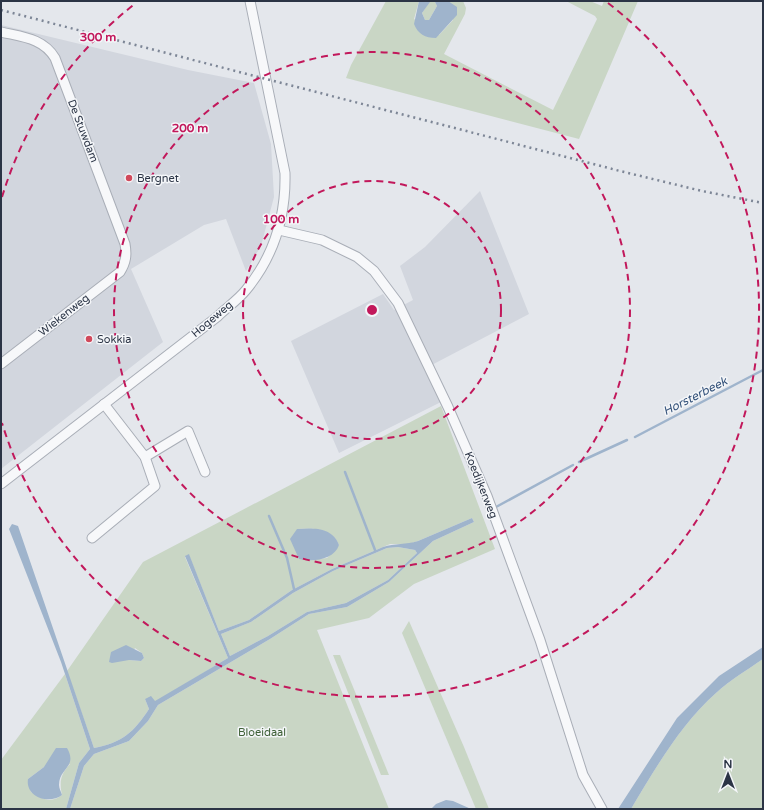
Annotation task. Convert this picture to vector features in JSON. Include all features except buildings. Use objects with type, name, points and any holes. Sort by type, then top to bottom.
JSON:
[{"type":"street","name":"Hogeweg","points":[[1,484],[211,321],[245,291],[270,254],[279,230],[286,194],[285,174],[250,1]]},
{"type":"street","name":"De Stuwdam","points":[[1,32],[38,41],[49,48],[55,58],[125,244],[127,255],[125,264]]},
{"type":"street","name":"Koedijkerweg","points":[[279,230],[322,240],[358,257],[374,271],[398,303],[448,406],[485,492],[540,640],[583,775],[602,809]]},
{"type":"street","name":"Wiekenweg","points":[[1,364],[120,272],[125,264]]},
{"type":"street","points":[[92,538],[155,486],[145,457],[104,404]]},
{"type":"street","points":[[145,457],[188,431],[205,472]]},
{"type":"shaded area","points":[[1,25],[188,70],[254,83],[271,144],[274,197],[261,246],[246,271],[226,219],[204,225],[131,269],[163,342],[1,469]]},
{"type":"shaded area","points":[[480,191],[529,314],[424,369],[441,402],[339,453],[291,341],[383,294],[394,310],[413,300],[400,266],[425,247]]},
{"type":"green space","points":[[386,1],[419,1],[414,19],[439,35],[453,20],[447,1],[463,1],[466,8],[465,14],[444,54],[553,110],[597,19],[595,16],[566,1],[590,1],[602,6],[604,1],[638,1],[579,139],[346,78],[351,65]]},
{"type":"green space","points":[[430,1],[435,2],[437,6],[429,20],[425,20],[422,13]]},
{"type":"green space","name":"Bloeidaal","points":[[441,406],[495,549],[414,584],[369,618],[317,630],[389,809],[70,809],[84,766],[94,754],[129,741],[148,721],[158,705],[270,639],[309,614],[347,607],[389,582],[433,541],[474,522],[472,518],[409,544],[390,544],[332,569],[292,590],[249,620],[219,631],[189,555],[185,557],[228,658],[155,702],[145,699],[149,709],[132,730],[120,740],[94,748],[67,671],[143,562]],"holes":[[[297,529],[322,530],[332,535],[339,545],[327,558],[306,560]],[[135,648],[142,653],[144,658],[141,661],[129,660]]]},
{"type":"green space","points":[[398,547],[415,550],[417,553],[388,580],[346,603],[307,612],[268,636],[230,656],[221,634],[251,622],[293,593],[333,571],[387,548]]},
{"type":"green space","points":[[409,621],[464,747],[489,809],[476,809],[402,633]]},
{"type":"green space","points":[[333,655],[340,655],[389,775],[381,775]]},
{"type":"green space","points":[[763,659],[763,809],[631,809],[669,748],[691,719],[721,688]]},
{"type":"green space","points":[[65,674],[90,749],[79,763],[66,809],[1,809],[1,760]],"holes":[[[70,764],[62,778],[62,795],[58,798],[46,800],[31,792],[28,779],[44,767]]]},
{"type":"water","points":[[419,1],[448,1],[457,7],[457,15],[436,38],[422,35],[414,24]],"holes":[[[430,2],[435,2],[437,6],[429,20],[425,20],[422,13]]]},
{"type":"water","points":[[472,518],[474,522],[433,541],[389,582],[347,607],[309,614],[270,639],[158,705],[148,721],[129,741],[94,754],[84,766],[70,809],[66,809],[79,763],[90,749],[61,662],[9,529],[12,524],[18,526],[94,748],[120,740],[132,730],[149,709],[145,699],[151,696],[155,701],[228,658],[185,556],[189,554],[219,631],[249,620],[292,590],[332,569],[383,547],[418,541]],"holes":[[[398,547],[415,550],[417,553],[388,580],[346,603],[307,612],[268,636],[230,656],[221,634],[251,622],[293,593],[333,571],[387,548]]]},
{"type":"water","points":[[297,529],[322,530],[332,535],[339,545],[333,554],[328,557],[316,560],[299,559],[290,539]]},
{"type":"water","points":[[126,645],[142,653],[144,658],[141,661],[129,660],[112,663],[109,662],[111,652]]},
{"type":"water","points":[[763,647],[763,659],[721,688],[691,719],[649,778],[631,809],[618,809],[677,718],[719,676]]},
{"type":"water","points":[[56,748],[67,748],[70,754],[69,764],[60,779],[59,786],[62,795],[51,799],[39,798],[30,790],[28,779],[44,767]]},
{"type":"water","points":[[446,800],[453,801],[471,809],[431,809],[436,804]]},
{"type":"waterway","name":"Horsterbeek","points":[[635,437],[763,370]]},
{"type":"waterway","name":"Horsterbeek","points":[[579,462],[627,440]]},
{"type":"waterway","name":"Horsterbeek","points":[[496,507],[573,465]]},
{"type":"waterway","points":[[345,472],[375,550]]},
{"type":"waterway","points":[[269,516],[287,558],[294,589]]},
{"type":"railway","points":[[1,10],[620,171],[702,191],[763,203]]},
{"type":"place","name":"Bergnet","points":[[129,178]]},
{"type":"place","name":"Sokkia","points":[[89,339]]}]
